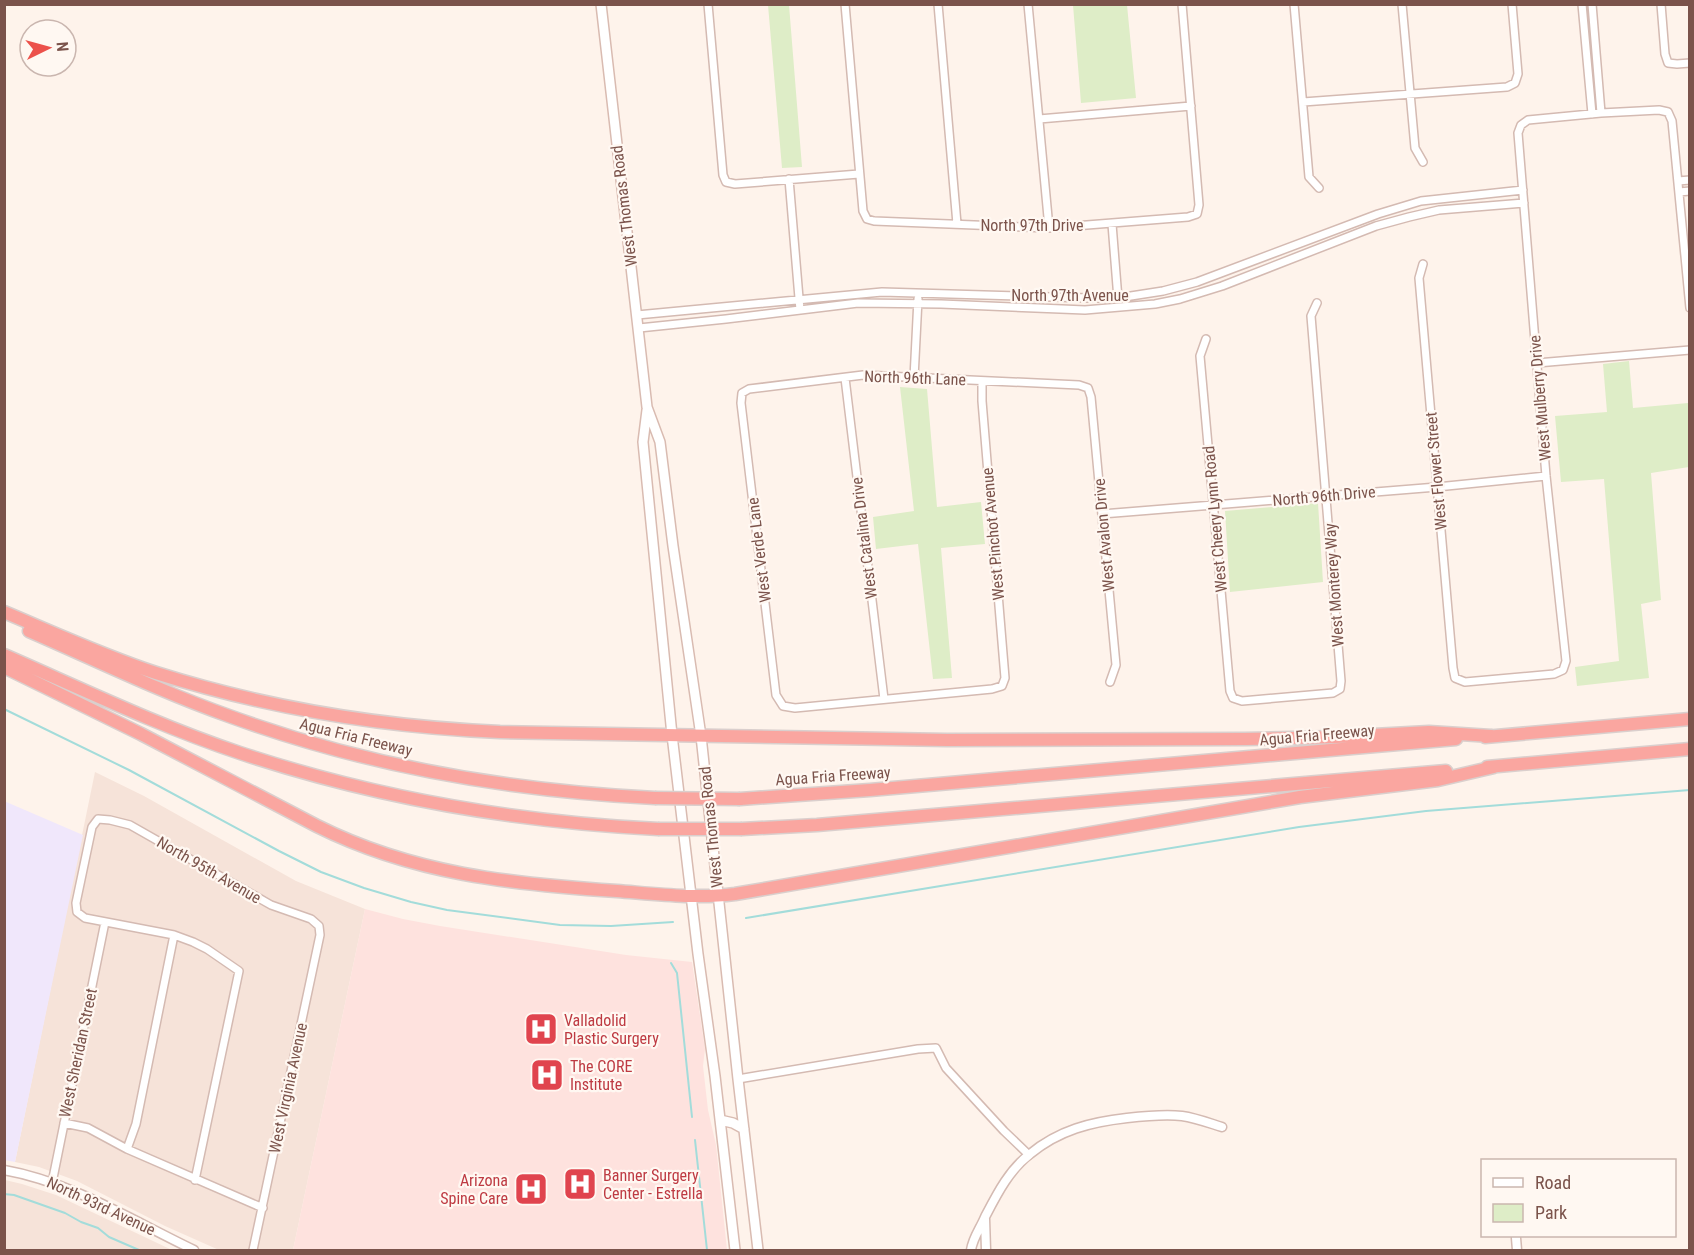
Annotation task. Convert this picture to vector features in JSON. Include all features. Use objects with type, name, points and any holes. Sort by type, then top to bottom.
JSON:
[{"type":"highway","points":[[4,612],[154,672],[240,696],[398,724],[470,730],[948,740],[1245,739],[1429,732],[1491,736]]},
{"type":"highway","name":"Agua Fria Freeway","points":[[4,620],[176,697],[325,747],[433,773],[469,779],[552,790],[655,798],[740,799],[860,791],[1689,719]]},
{"type":"highway","points":[[4,655],[178,730],[322,778],[417,800],[483,812],[582,824],[658,829],[742,830],[817,825],[1689,749]]},
{"type":"highway","points":[[4,667],[109,718],[340,838],[387,856],[442,871],[525,883],[691,897],[719,896],[1300,797],[1438,780],[1494,767]]},
{"type":"main road","name":"West Thomas Road","points":[[601,4],[647,407],[643,442],[672,735],[735,1251]]},
{"type":"main road","name":"West Thomas Road","points":[[647,407],[660,442],[701,736],[758,1251]]},
{"type":"main road","points":[[720,1120],[744,1129]]},
{"type":"street","points":[[708,4],[723,175],[726,182],[735,184],[859,174],[845,4]]},
{"type":"street","points":[[938,4],[957,224]]},
{"type":"street","points":[[1028,4],[1049,228]]},
{"type":"street","points":[[1039,119],[1191,106],[1182,4]]},
{"type":"street","points":[[1294,4],[1310,177],[1319,188]]},
{"type":"street","points":[[1402,4],[1415,148],[1423,162]]},
{"type":"street","points":[[1303,102],[1507,87],[1515,83],[1518,74],[1512,4]]},
{"type":"street","points":[[1582,4],[1592,114],[1659,110],[1668,112],[1672,121],[1689,308]]},
{"type":"street","points":[[1592,4],[1602,113]]},
{"type":"street","points":[[1661,4],[1665,54],[1668,63],[1689,63]]},
{"type":"street","name":"North 97th Drive","points":[[859,174],[863,211],[867,219],[874,221],[1049,228],[1188,217],[1197,214],[1199,205],[1191,106]]},
{"type":"street","name":"West Mulberry Drive","points":[[1455,678],[1465,682],[1554,674],[1563,670],[1566,661],[1546,476],[1518,133],[1521,125],[1528,120],[1592,114]]},
{"type":"street","points":[[789,179],[801,310]]},
{"type":"street","points":[[1678,181],[1689,180]]},
{"type":"street","name":"North 97th Avenue","points":[[638,315],[882,292],[1118,298],[1163,291],[1197,282],[1377,214],[1421,201],[1523,190]]},
{"type":"street","points":[[1679,192],[1689,191]]},
{"type":"street","name":"North 97th Avenue","points":[[639,328],[858,303],[917,303],[1085,310],[1155,304],[1222,286],[1376,226],[1408,217],[1439,210],[1524,202]]},
{"type":"street","points":[[1112,224],[1119,308]]},
{"type":"street","name":"West Flower Street","points":[[1424,264],[1419,278],[1455,678]]},
{"type":"street","points":[[914,378],[918,292]]},
{"type":"street","name":"West Monterey Way","points":[[1233,698],[1242,701],[1333,693],[1340,689],[1327,496],[1311,316],[1317,303]]},
{"type":"street","name":"West Cheery Lynn Road","points":[[1206,339],[1200,356],[1230,691],[1233,698]]},
{"type":"street","points":[[1537,363],[1689,350]]},
{"type":"street","name":"North 96th Lane","points":[[742,393],[749,388],[863,375],[1079,385],[1089,388]]},
{"type":"street","name":"West Catalina Drive","points":[[845,378],[884,699]]},
{"type":"street","name":"West Pinchot Avenue","points":[[884,699],[992,689],[1002,686],[1005,678],[982,381]]},
{"type":"street","name":"West Avalon Drive","points":[[1089,388],[1092,397],[1116,665],[1110,682]]},
{"type":"street","name":"West Verde Lane","points":[[742,393],[741,403],[776,695],[783,706],[795,708],[884,699]]},
{"type":"street","name":"North 96th Drive","points":[[1102,514],[1546,476]]},
{"type":"street","name":"North 95th Avenue","points":[[105,922],[85,918],[77,912],[76,903],[92,827],[98,819],[130,825],[271,905],[311,919],[319,926]]},
{"type":"street","points":[[105,922],[174,935],[207,949],[239,971],[195,1180]]},
{"type":"street","name":"West Sheridan Street","points":[[52,1183],[105,922]]},
{"type":"street","name":"West Virginia Avenue","points":[[253,1251],[320,935],[319,926]]},
{"type":"street","points":[[127,1149],[136,1124],[174,935]]},
{"type":"street","points":[[738,1079],[936,1048],[946,1068],[1029,1155]]},
{"type":"street","points":[[971,1251],[975,1235],[1002,1185],[1029,1155],[1051,1139],[1072,1129],[1111,1120],[1145,1116],[1171,1115],[1194,1118],[1222,1127]]},
{"type":"street","points":[[63,1123],[88,1128],[127,1149],[263,1208]]},
{"type":"street","name":"North 93rd Avenue","points":[[4,1170],[40,1178],[98,1202],[194,1251]]},
{"type":"street","points":[[985,1218],[986,1251]]},
{"type":"street","points":[[1516,1238],[1517,1251]]},
{"type":"shaded area","points":[[95,772],[144,796],[296,881],[365,909],[293,1250],[219,1250],[165,1226],[77,1181],[39,1167],[15,1162]]},
{"type":"shaded area","points":[[4,801],[83,835],[15,1162],[4,1160]]},
{"type":"shaded area","points":[[365,909],[440,926],[626,955],[692,962],[705,1049],[703,1066],[708,1110],[716,1145],[727,1250],[293,1250]]},
{"type":"shaded area","points":[[5,1180],[56,1195],[172,1250],[5,1250]]},
{"type":"green space","points":[[768,5],[789,5],[802,167],[782,168]]},
{"type":"green space","points":[[1073,5],[1127,5],[1136,98],[1081,103]]},
{"type":"green space","points":[[1629,361],[1633,408],[1688,403],[1689,467],[1651,473],[1661,600],[1641,604],[1649,678],[1577,686],[1575,667],[1619,661],[1604,479],[1561,482],[1555,416],[1607,412],[1603,364]]},
{"type":"green space","points":[[900,387],[927,389],[937,507],[981,502],[985,544],[941,548],[952,678],[933,679],[918,544],[876,549],[873,517],[914,511]]},
{"type":"green space","points":[[1318,503],[1323,582],[1230,592],[1225,511]]},
{"type":"waterway","points":[[4,709],[129,770],[321,872],[364,888],[447,910],[560,925],[611,926],[673,922]]},
{"type":"waterway","points":[[746,918],[1299,827],[1426,811],[1690,790]]},
{"type":"waterway","points":[[671,963],[677,973],[692,1117]]},
{"type":"waterway","points":[[695,1140],[707,1250]]},
{"type":"waterway","points":[[4,1194],[14,1195],[65,1213],[139,1250]]},
{"type":"place","name":"Valladolid Plastic Surgery","points":[[541,1029]]},
{"type":"place","name":"The CORE Institute","points":[[547,1075]]},
{"type":"place","name":"Banner Surgery Center - Estrella","points":[[580,1184]]},
{"type":"place","name":"Arizona Spine Care","points":[[531,1189]]}]
